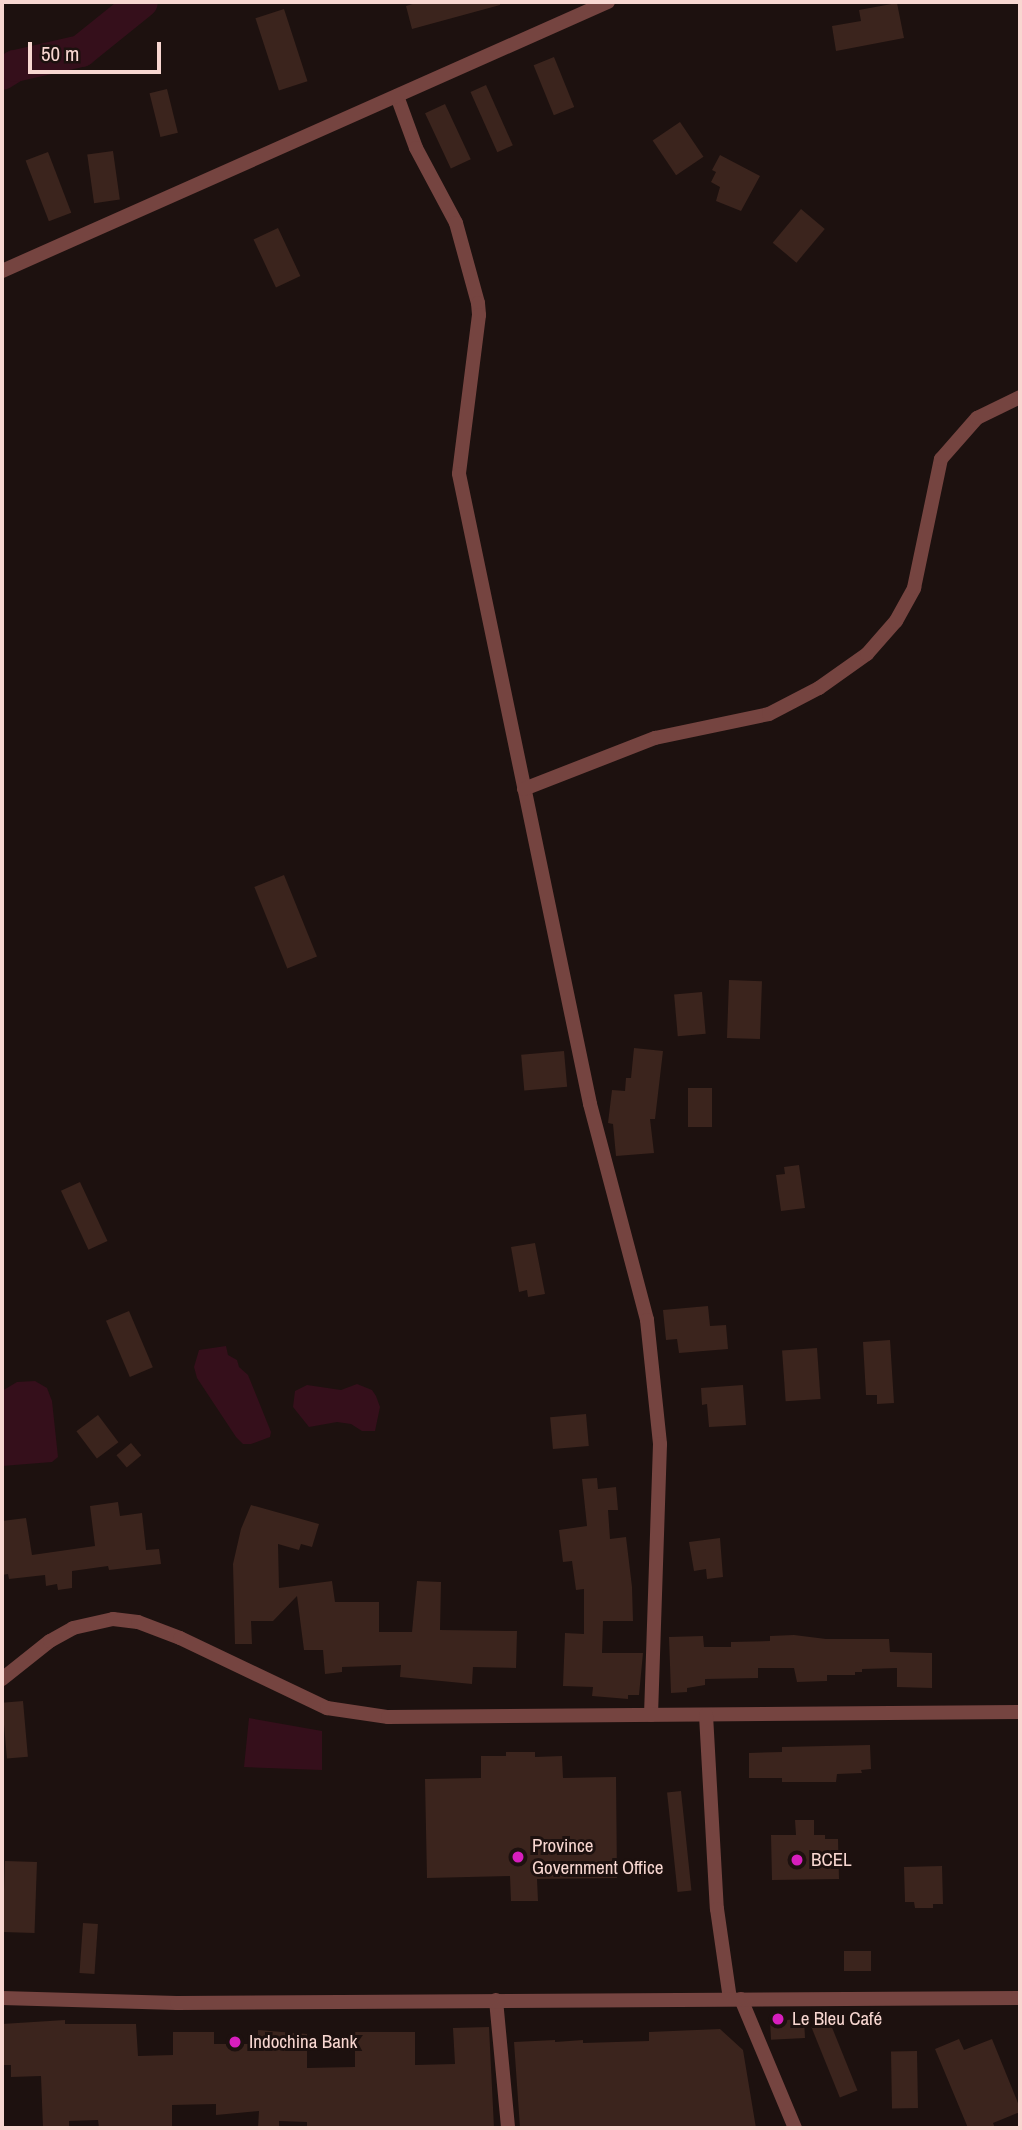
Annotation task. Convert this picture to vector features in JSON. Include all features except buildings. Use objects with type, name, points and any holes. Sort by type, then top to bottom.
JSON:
[{"type":"street","points":[[2,271],[608,2]]},
{"type":"street","points":[[397,96],[416,148],[457,223],[478,303],[479,315],[459,474],[590,1104],[647,1320],[660,1444],[651,1715]]},
{"type":"street","points":[[524,789],[655,738],[768,714],[819,688],[867,654],[896,621],[914,588],[941,459],[977,418],[1020,397]]},
{"type":"street","points":[[2,1679],[50,1641],[73,1628],[113,1619],[138,1622],[180,1638],[327,1708],[388,1717],[1020,1712]]},
{"type":"street","points":[[706,1715],[717,1909],[736,1999],[795,2128]]},
{"type":"street","points":[[2,1998],[177,2003],[1020,1998]]},
{"type":"street","points":[[496,2000],[508,2128]]},
{"type":"shaded area","points":[[226,1346],[228,1355],[237,1360],[239,1367],[248,1375],[271,1432],[270,1437],[251,1444],[243,1444],[236,1437],[197,1378],[194,1367],[199,1350]]},
{"type":"shaded area","points":[[35,1381],[47,1388],[52,1401],[58,1457],[52,1462],[2,1466],[2,1391],[17,1382]]},
{"type":"shaded area","points":[[357,1384],[372,1390],[376,1396],[380,1407],[375,1431],[362,1431],[351,1424],[337,1422],[309,1427],[293,1407],[295,1391],[307,1385],[341,1390]]},
{"type":"shaded area","points":[[249,1718],[322,1731],[322,1770],[244,1767]]},
{"type":"waterway","points":[[2,74],[15,66],[81,51],[142,2]]},
{"type":"place","name":"Province Government Office","points":[[518,1857]]},
{"type":"place","name":"BCEL","points":[[797,1860]]},
{"type":"place","name":"Le Bleu Café","points":[[778,2019]]},
{"type":"place","name":"Indochina Bank","points":[[235,2042]]}]
